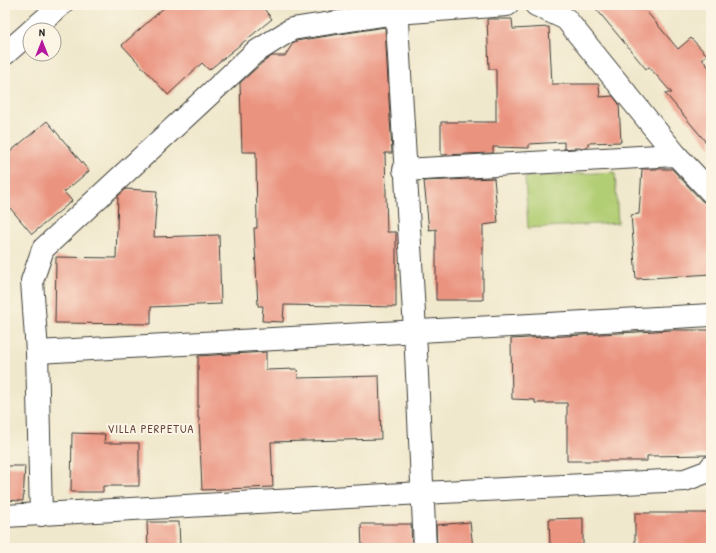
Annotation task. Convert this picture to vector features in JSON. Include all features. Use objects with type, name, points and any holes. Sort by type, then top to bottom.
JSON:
[{"type":"street","points":[[41,22],[61,5]]},
{"type":"street","points":[[41,515],[37,352],[32,281],[43,249],[254,53],[292,29],[396,9],[507,5]]},
{"type":"street","points":[[536,5],[566,19],[676,155],[711,192]]},
{"type":"street","points":[[396,9],[404,170],[415,331],[425,548]]},
{"type":"street","points":[[5,54],[22,39]]},
{"type":"street","points":[[404,170],[676,155]]},
{"type":"street","points":[[37,352],[711,315]]},
{"type":"street","points":[[5,516],[422,492],[685,480],[709,471],[711,467]]},
{"type":"green space","points":[[615,172],[618,223],[528,228],[525,177]]},
{"type":"building","points":[[167,5],[261,5],[272,19],[209,70],[202,63],[168,95],[122,45]]},
{"type":"building","points":[[593,5],[641,5],[678,49],[691,38],[707,55],[702,59],[711,70],[711,148],[665,93],[672,93],[649,67],[646,69]]},
{"type":"building","points":[[487,19],[512,19],[513,29],[549,27],[552,84],[599,84],[600,97],[613,96],[619,104],[621,142],[588,143],[588,147],[564,149],[564,142],[529,144],[529,148],[493,147],[493,153],[441,155],[441,122],[496,122],[496,69],[489,69]]},
{"type":"building","points":[[385,27],[392,153],[385,153],[387,232],[396,232],[396,307],[284,305],[283,322],[262,321],[263,306],[258,306],[254,228],[257,228],[256,152],[242,152],[240,83],[272,56],[285,56],[293,43],[296,41]]},
{"type":"building","points":[[47,121],[89,171],[64,192],[72,201],[32,234],[5,202],[5,156]]},
{"type":"building","points":[[642,169],[672,169],[702,201],[711,206],[711,274],[636,279],[631,215],[639,214]]},
{"type":"building","points":[[494,178],[498,223],[483,225],[483,300],[436,300],[436,229],[429,230],[424,181]]},
{"type":"building","points":[[126,189],[157,191],[154,237],[219,235],[221,304],[151,307],[151,324],[55,323],[56,257],[116,258],[118,196]]},
{"type":"building","points":[[673,330],[711,330],[711,455],[647,456],[647,461],[567,461],[567,403],[535,403],[535,400],[512,399],[511,339]]},
{"type":"building","points":[[266,352],[266,370],[297,369],[298,378],[379,376],[381,439],[271,442],[273,487],[202,490],[198,418],[198,356]]},
{"type":"building","points":[[72,433],[105,434],[104,443],[139,443],[139,486],[103,486],[103,492],[71,492]]},
{"type":"building","points":[[5,466],[25,466],[23,501],[5,500]]},
{"type":"building","points":[[635,513],[711,513],[711,548],[635,548]]},
{"type":"building","points":[[583,518],[583,545],[550,546],[549,519]]},
{"type":"building","points":[[147,522],[179,522],[180,548],[148,548]]},
{"type":"building","points":[[470,522],[473,548],[437,548],[436,525]]},
{"type":"building","points":[[361,524],[411,524],[412,548],[362,548]]},
{"type":"district","name":"VILLA PERPETUA","points":[[151,428]]}]
